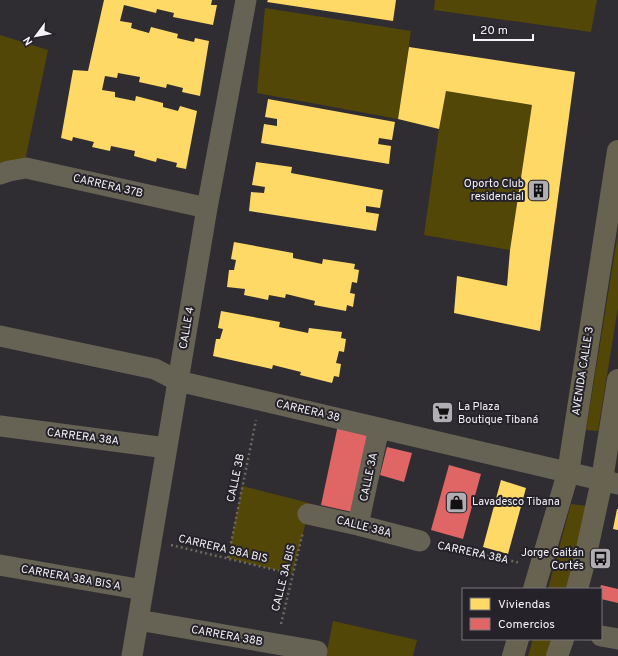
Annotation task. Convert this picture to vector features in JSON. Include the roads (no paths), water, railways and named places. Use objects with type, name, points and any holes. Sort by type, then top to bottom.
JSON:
[{"type":"main road","name":"AVENIDA CALLE 3","points":[[534,588],[568,473],[618,151]]},
{"type":"main road","points":[[577,588],[584,562],[610,482],[618,380]]},
{"type":"main road","points":[[513,656],[518,640]]},
{"type":"main road","points":[[557,656],[563,640]]},
{"type":"street","name":"CALLE 4","points":[[132,656],[166,448],[246,0]]},
{"type":"street","name":"CARRERA 37B","points":[[4,173],[26,168],[208,208]]},
{"type":"street","name":"CARRERA 38","points":[[0,336],[155,369],[178,380],[610,482]]},
{"type":"street","name":"CARRERA 38A","points":[[0,426],[166,448]]},
{"type":"street","name":"CALLE 3A","points":[[358,525],[380,428]]},
{"type":"street","name":"CALLE 38A","points":[[308,514],[420,541]]},
{"type":"street","name":"CARRERA 38A BIS A","points":[[0,565],[143,590]]},
{"type":"street","name":"CARRERA 38B","points":[[138,620],[318,652]]},
{"type":"street","points":[[602,636],[618,639]]},
{"type":"place","name":"Oporto Club residencial","points":[[539,190]]},
{"type":"place","name":"La Plaza Boutique Tibaná","points":[[442,413]]},
{"type":"place","name":"Lavadesco Tibana","points":[[456,502]]},
{"type":"place","name":"Jorge Gaitán Cortés","points":[[600,559]]}]
